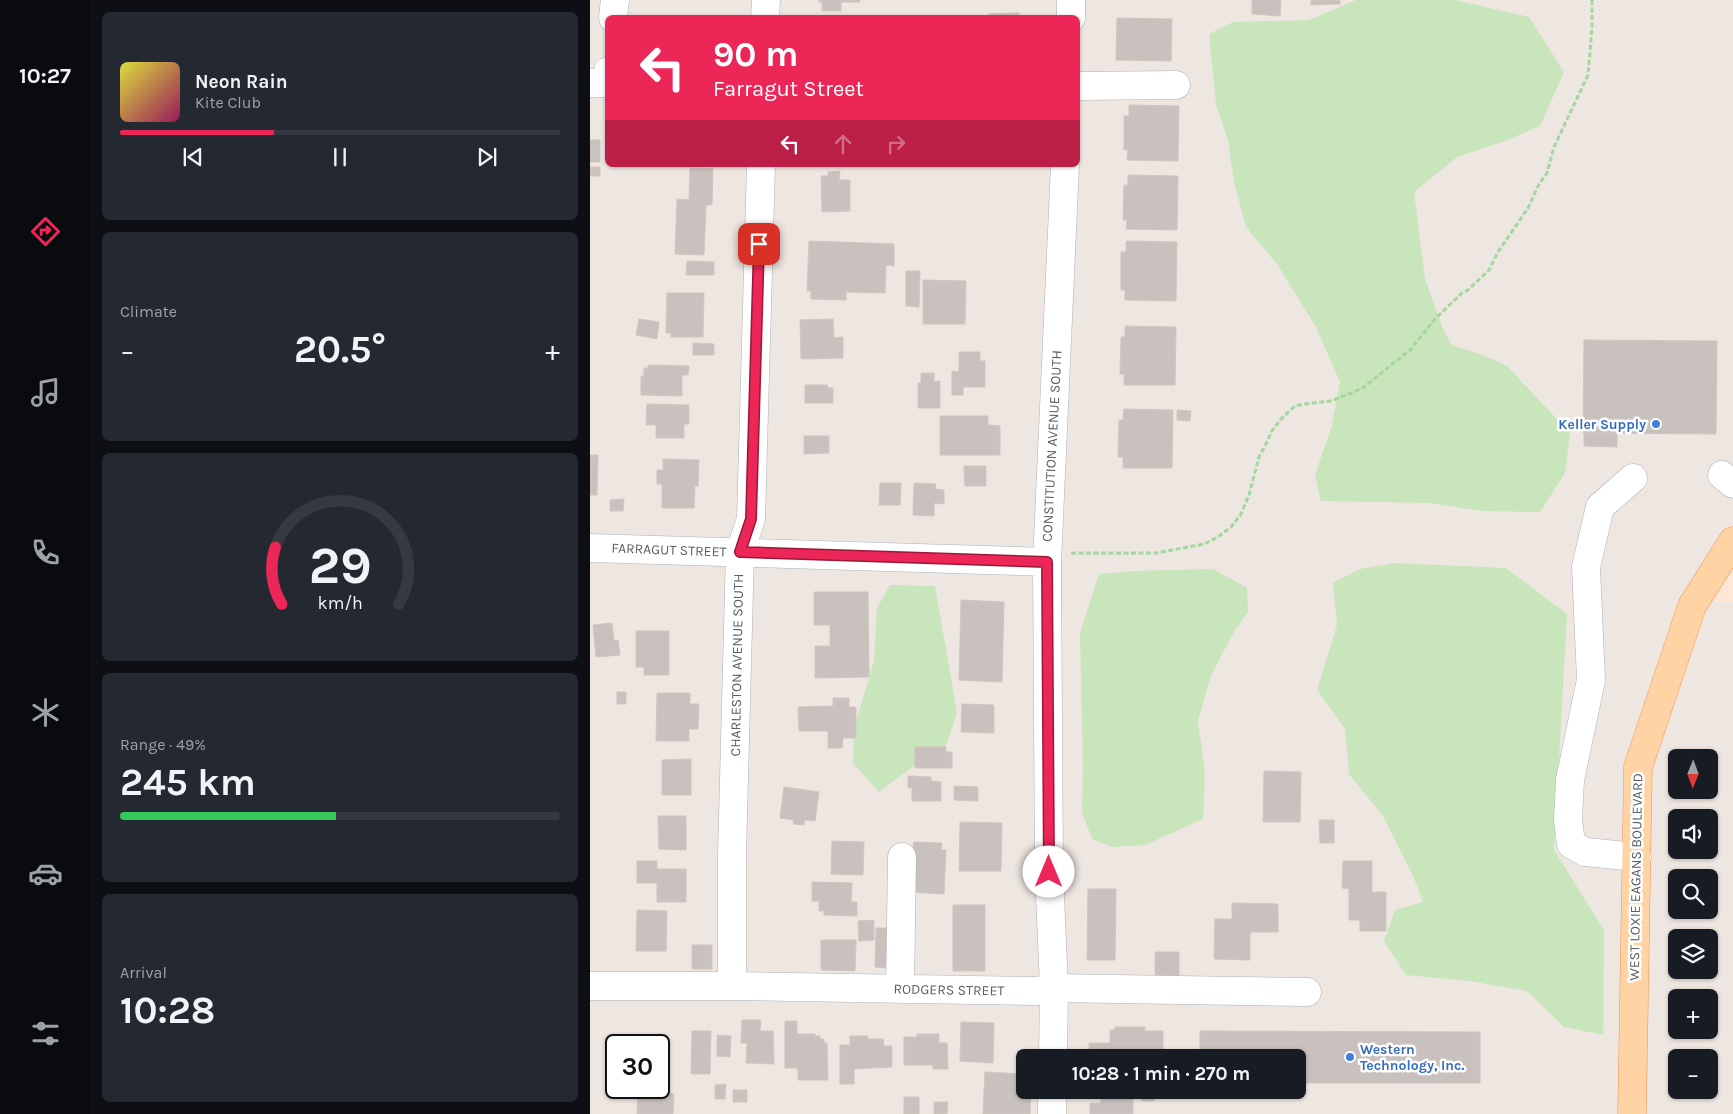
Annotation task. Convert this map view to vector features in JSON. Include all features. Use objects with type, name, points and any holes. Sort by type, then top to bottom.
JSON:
[{"type":"main road","name":"WEST LOXIE EAGANS BOULEVARD","points":[[1632,1114],[1638,767],[1692,606],[1733,541]]},
{"type":"street","points":[[613,15],[615,0]]},
{"type":"street","points":[[765,15],[766,0]]},
{"type":"street","points":[[1071,0],[1071,15]]},
{"type":"street","points":[[1080,86],[1176,84]]},
{"type":"street","name":"CHARLESTON AVENUE SOUTH","points":[[732,986],[732,854],[740,552],[751,519],[761,167]]},
{"type":"street","name":"CONSTITUTION AVENUE SOUTH","points":[[1053,1049],[1054,988],[1049,872],[1047,562],[1065,167]]},
{"type":"street","points":[[1633,478],[1600,507],[1586,567],[1591,680],[1570,780],[1568,819],[1571,844],[1585,852],[1637,857]]},
{"type":"street","name":"FARRAGUT STREET","points":[[590,548],[1047,562]]},
{"type":"street","points":[[900,989],[902,857]]},
{"type":"street","name":"RODGERS STREET","points":[[590,986],[732,986],[1036,991],[1054,988],[1307,992]]},
{"type":"street","points":[[1052,1099],[1052,1114]]},
{"type":"path","points":[[1047,562],[1071,554],[1156,553],[1204,544],[1218,537],[1231,527],[1241,514],[1249,495],[1257,462],[1271,432],[1282,418],[1295,406],[1331,401],[1364,386],[1411,349],[1434,320],[1489,270],[1498,252],[1528,208],[1539,184],[1547,173],[1554,148],[1588,75],[1592,0]]},
{"type":"shaded area","points":[[1733,541],[1733,602],[1695,602]]},
{"type":"green space","points":[[1356,0],[1455,0],[1529,17],[1564,72],[1540,126],[1505,141],[1457,157],[1414,192],[1425,279],[1443,329],[1452,345],[1483,355],[1507,366],[1570,433],[1565,473],[1540,512],[1481,511],[1431,503],[1321,501],[1315,475],[1332,425],[1340,382],[1316,327],[1277,264],[1246,227],[1234,182],[1228,140],[1216,105],[1209,34],[1233,22],[1309,20]]},
{"type":"green space","points":[[1394,563],[1506,568],[1567,614],[1554,850],[1604,930],[1603,1035],[1564,1027],[1527,991],[1469,981],[1406,975],[1384,941],[1395,910],[1423,902],[1414,878],[1383,816],[1349,774],[1345,729],[1317,690],[1337,625],[1333,583],[1360,569]]},
{"type":"green space","points":[[1213,569],[1247,588],[1248,612],[1234,632],[1211,675],[1198,721],[1205,774],[1203,819],[1145,845],[1112,847],[1092,839],[1082,812],[1083,766],[1080,633],[1099,574]]},
{"type":"green space","points":[[890,585],[935,586],[957,713],[942,758],[914,766],[879,792],[853,763],[854,728],[874,661],[877,608]]},
{"type":"building","points":[[819,0],[860,0],[860,2],[841,2],[841,11],[822,11],[822,2],[819,2]]},
{"type":"building","points":[[1252,0],[1281,0],[1280,16],[1252,14]]},
{"type":"building","points":[[1311,0],[1340,0],[1340,4],[1311,5]]},
{"type":"building","points":[[1019,13],[1019,15],[989,15]]},
{"type":"building","points":[[1117,18],[1172,19],[1171,61],[1116,60]]},
{"type":"building","points":[[1129,105],[1179,106],[1178,161],[1127,160],[1128,150],[1124,150],[1124,116],[1129,116]]},
{"type":"building","points":[[590,140],[600,140],[600,162],[590,162]]},
{"type":"building","points":[[590,167],[600,167],[600,176],[590,176]]},
{"type":"building","points":[[690,168],[713,169],[712,205],[706,205],[704,255],[675,254],[677,199],[689,200]]},
{"type":"building","points":[[840,171],[839,180],[850,180],[850,211],[822,212],[821,176],[828,176],[828,172]]},
{"type":"building","points":[[1128,175],[1178,176],[1177,230],[1126,229],[1127,220],[1123,220],[1124,185],[1128,185]]},
{"type":"building","points":[[809,241],[894,244],[894,266],[886,265],[885,293],[846,292],[846,300],[811,299],[811,291],[807,291]]},
{"type":"building","points":[[1126,241],[1177,242],[1176,301],[1125,300],[1125,290],[1121,290],[1121,252],[1126,252]]},
{"type":"building","points":[[687,261],[714,262],[714,275],[686,275]]},
{"type":"building","points":[[906,271],[920,271],[919,307],[906,306]]},
{"type":"building","points":[[923,280],[966,281],[965,324],[923,324]]},
{"type":"building","points":[[667,293],[704,293],[703,337],[671,337],[671,333],[666,333]]},
{"type":"building","points":[[639,319],[659,322],[657,339],[636,335]]},
{"type":"building","points":[[833,319],[834,338],[843,337],[843,358],[801,359],[800,320]]},
{"type":"building","points":[[1125,326],[1176,327],[1175,385],[1124,385],[1124,374],[1120,374],[1121,337],[1125,337]]},
{"type":"building","points":[[1584,340],[1717,341],[1716,434],[1583,433]]},
{"type":"building","points":[[693,343],[714,344],[714,355],[693,355]]},
{"type":"building","points":[[959,352],[980,352],[980,361],[985,361],[985,387],[963,387],[963,395],[952,395],[952,371],[959,372]]},
{"type":"building","points":[[648,365],[689,366],[688,375],[682,375],[682,396],[641,395],[641,376],[644,376],[644,368],[649,368]]},
{"type":"building","points":[[921,373],[934,373],[934,382],[940,381],[940,408],[918,408],[918,383],[921,383]]},
{"type":"building","points":[[805,385],[827,385],[828,388],[833,388],[833,403],[805,403]]},
{"type":"building","points":[[647,404],[689,405],[689,424],[684,424],[684,438],[656,438],[656,425],[646,425]]},
{"type":"building","points":[[1124,409],[1173,410],[1172,468],[1123,468],[1123,457],[1118,457],[1119,420],[1123,420]]},
{"type":"building","points":[[1177,410],[1191,411],[1190,421],[1177,420]]},
{"type":"building","points":[[940,416],[988,416],[988,425],[1000,426],[1000,455],[940,455]]},
{"type":"building","points":[[1584,433],[1617,433],[1617,447],[1584,446]]},
{"type":"building","points":[[804,436],[829,436],[829,453],[804,454]]},
{"type":"building","points":[[590,455],[598,455],[597,495],[590,495]]},
{"type":"building","points":[[663,459],[699,460],[698,486],[695,486],[694,508],[662,508],[662,484],[657,484],[657,470],[663,470]]},
{"type":"building","points":[[964,466],[986,466],[986,486],[965,486]]},
{"type":"building","points":[[880,483],[901,483],[900,505],[879,505]]},
{"type":"building","points":[[914,483],[936,484],[935,489],[944,490],[944,504],[934,503],[934,516],[913,515]]},
{"type":"building","points":[[624,499],[623,511],[610,511],[610,500]]},
{"type":"building","points":[[814,592],[868,592],[869,677],[815,678],[815,646],[830,646],[830,625],[814,625]]},
{"type":"building","points":[[961,600],[1004,602],[1002,682],[959,680]]},
{"type":"building","points":[[612,623],[614,641],[618,640],[620,655],[596,657],[593,625]]},
{"type":"building","points":[[636,631],[669,631],[669,675],[644,675],[644,667],[636,667]]},
{"type":"building","points":[[617,692],[626,692],[626,704],[617,704]]},
{"type":"building","points":[[657,693],[690,693],[690,704],[699,704],[698,729],[689,729],[689,741],[656,741]]},
{"type":"building","points":[[833,698],[849,698],[849,707],[856,707],[856,738],[843,738],[842,748],[828,748],[828,731],[799,731],[798,707],[833,706]]},
{"type":"building","points":[[962,704],[994,705],[994,733],[961,732]]},
{"type":"building","points":[[915,747],[946,747],[946,752],[952,752],[952,768],[915,768]]},
{"type":"building","points":[[691,759],[691,795],[662,795],[662,760]]},
{"type":"building","points":[[1264,771],[1301,772],[1300,822],[1263,822]]},
{"type":"building","points":[[908,776],[931,777],[931,781],[941,782],[941,801],[912,801],[912,788],[908,788]]},
{"type":"building","points":[[954,786],[978,787],[978,801],[954,800]]},
{"type":"building","points":[[784,787],[819,792],[815,821],[805,820],[804,825],[793,824],[794,820],[780,818]]},
{"type":"building","points":[[658,816],[686,816],[686,850],[659,849]]},
{"type":"building","points":[[1319,820],[1334,820],[1334,843],[1320,843]]},
{"type":"building","points":[[960,822],[1002,823],[1001,871],[959,871]]},
{"type":"building","points":[[832,841],[864,842],[863,875],[831,874]]},
{"type":"building","points":[[914,842],[942,843],[941,850],[946,850],[944,894],[907,892]]},
{"type":"building","points":[[637,861],[657,861],[657,869],[686,869],[686,902],[657,902],[657,883],[637,883]]},
{"type":"building","points":[[1343,861],[1372,861],[1372,892],[1386,892],[1386,931],[1360,931],[1360,920],[1349,920],[1349,889],[1342,888]]},
{"type":"building","points":[[812,882],[852,883],[851,902],[857,902],[857,916],[824,915],[824,911],[819,911],[819,901],[812,901]]},
{"type":"building","points":[[1088,889],[1116,889],[1115,960],[1087,960]]},
{"type":"building","points":[[1232,903],[1278,904],[1278,932],[1250,932],[1250,960],[1214,959],[1215,919],[1232,919]]},
{"type":"building","points":[[953,905],[985,905],[985,971],[953,971]]},
{"type":"building","points":[[637,910],[667,911],[666,951],[636,951]]},
{"type":"building","points":[[874,920],[874,940],[859,941],[858,921]]},
{"type":"building","points":[[876,928],[890,928],[889,968],[875,967]]},
{"type":"building","points":[[821,940],[856,940],[855,971],[821,970]]},
{"type":"building","points":[[692,945],[712,945],[712,969],[692,969]]},
{"type":"building","points":[[1155,952],[1179,952],[1179,976],[1155,975]]},
{"type":"building","points":[[742,1020],[761,1020],[760,1031],[773,1031],[774,1064],[746,1063],[747,1043],[741,1043]]},
{"type":"building","points":[[785,1021],[797,1021],[797,1034],[815,1034],[815,1036],[820,1036],[820,1039],[824,1039],[824,1043],[827,1043],[828,1080],[798,1080],[798,1068],[785,1068]]},
{"type":"building","points":[[961,1022],[994,1023],[993,1063],[960,1061]]},
{"type":"building","points":[[1115,1027],[1145,1027],[1145,1031],[1163,1031],[1163,1049],[1089,1049],[1089,1043],[1110,1043],[1110,1030],[1115,1030]]},
{"type":"building","points":[[692,1031],[711,1031],[710,1074],[691,1074]]},
{"type":"building","points":[[1200,1031],[1480,1032],[1480,1083],[1306,1083],[1306,1049],[1200,1049]]},
{"type":"building","points":[[917,1034],[939,1034],[939,1043],[947,1043],[948,1069],[933,1069],[933,1065],[904,1065],[904,1037],[917,1037]]},
{"type":"building","points":[[717,1035],[731,1036],[730,1057],[717,1056]]},
{"type":"building","points":[[850,1036],[868,1036],[868,1039],[883,1039],[884,1046],[892,1046],[892,1067],[854,1069],[854,1084],[840,1084],[840,1045],[850,1045]]},
{"type":"building","points":[[985,1072],[1016,1074],[1016,1099],[1031,1099],[1030,1114],[983,1114]]},
{"type":"building","points":[[726,1084],[725,1099],[715,1099],[715,1085]]},
{"type":"building","points":[[733,1090],[747,1090],[747,1102],[733,1102]]},
{"type":"building","points":[[670,1094],[674,1094],[673,1114],[637,1114],[638,1099],[670,1099]]},
{"type":"building","points":[[904,1097],[919,1097],[919,1114],[904,1114]]},
{"type":"building","points":[[1101,1099],[1133,1099],[1133,1114],[1090,1114],[1090,1103],[1101,1103]]},
{"type":"building","points":[[1142,1099],[1154,1099],[1154,1101],[1142,1101]]},
{"type":"building","points":[[934,1102],[948,1102],[947,1114],[934,1114]]},
{"type":"place","name":"Keller Supply","points":[[1656,424]]},
{"type":"place","name":"Western Technology, Inc.","points":[[1350,1057]]},
{"type":"route","points":[[759,244],[751,519],[740,552],[1047,562],[1049,872]]}]
